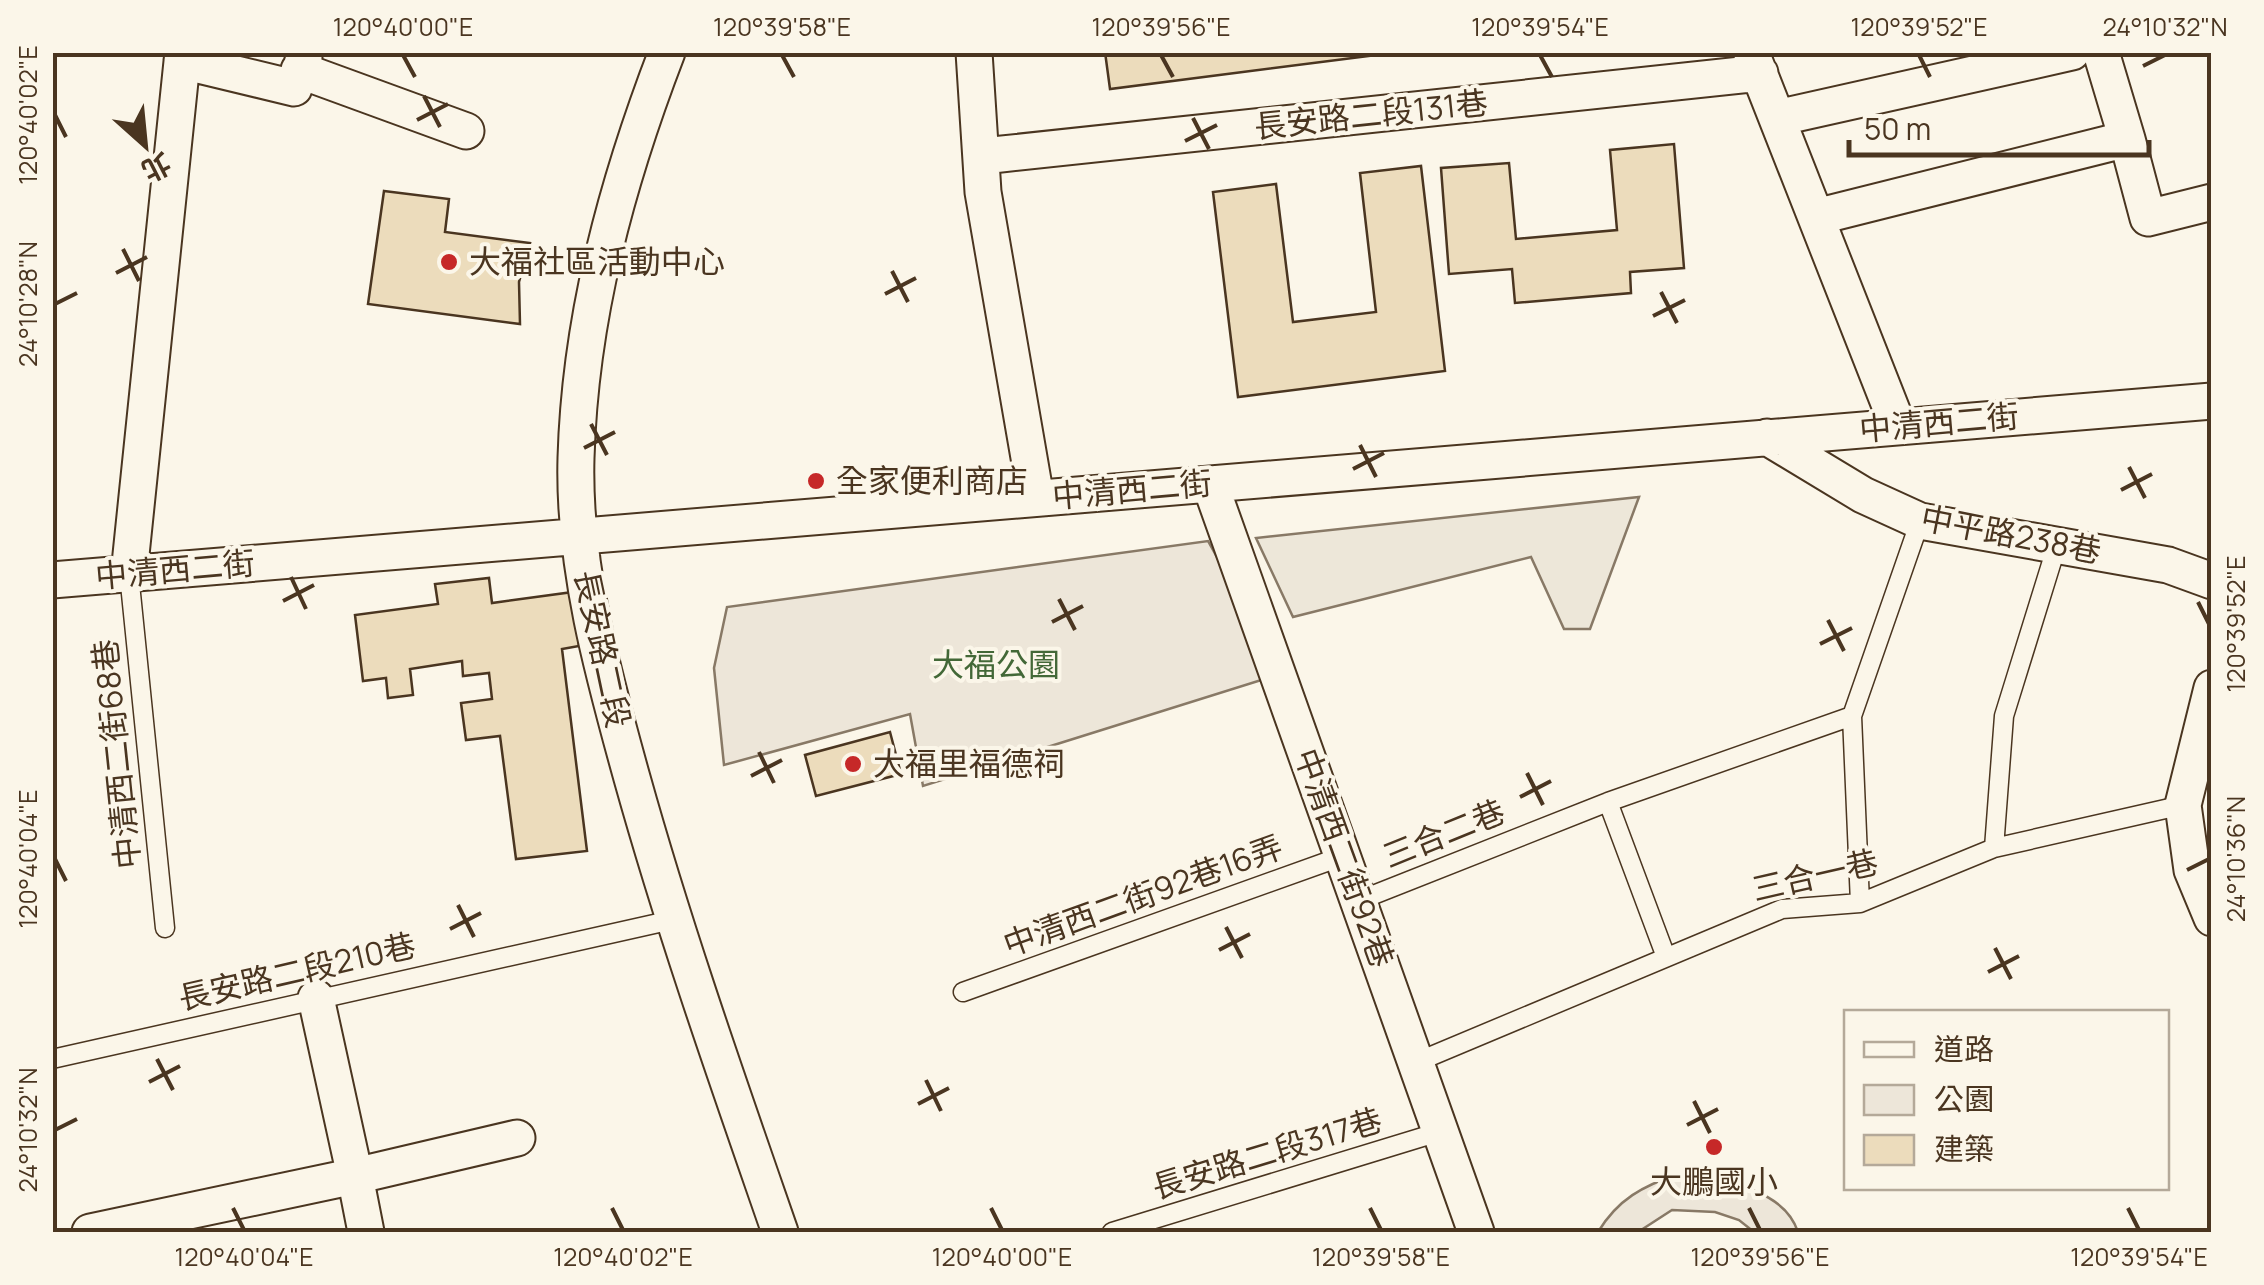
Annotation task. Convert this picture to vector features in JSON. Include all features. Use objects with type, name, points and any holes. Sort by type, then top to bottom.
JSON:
[{"type":"street","name":"長安路二段","points":[[667,52],[628,154],[594,293],[576,458],[580,536],[598,655],[672,920],[780,1232]]},
{"type":"street","points":[[974,52],[983,192],[1036,498]]},
{"type":"street","points":[[1777,118],[2072,52]]},
{"type":"street","points":[[2101,52],[2148,218],[2212,202]]},
{"type":"street","points":[[129,574],[182,57],[294,88],[303,61],[466,131]]},
{"type":"street","name":"長安路二段131巷","points":[[983,156],[1756,63],[1898,426]]},
{"type":"street","points":[[1816,217],[2127,139]]},
{"type":"street","name":"中清西二街","points":[[52,580],[2212,400]]},
{"type":"street","name":"中平路238巷","points":[[1767,437],[1862,495],[1920,521],[2168,565],[2212,581]]},
{"type":"street","name":"中清西二街92巷","points":[[1210,484],[1476,1232]]},
{"type":"street","points":[[2212,688],[2183,805],[2192,870],[2212,918]]},
{"type":"street","points":[[316,998],[366,1232]]},
{"type":"street","points":[[90,1232],[517,1138]]},
{"type":"lane","points":[[1860,903],[1852,716],[1920,521]]},
{"type":"lane","points":[[1994,848],[2004,716],[2057,544]]},
{"type":"lane","name":"中清西二街68巷","points":[[129,574],[165,928]]},
{"type":"lane","name":"三合二巷","points":[[1358,900],[1608,802],[1852,716]]},
{"type":"lane","points":[[1608,802],[1666,957]]},
{"type":"lane","name":"三合一巷","points":[[1417,1062],[1782,908],[1860,903],[1994,848],[2183,805]]},
{"type":"lane","name":"中清西二街92巷16弄","points":[[963,992],[1342,856]]},
{"type":"lane","name":"長安路二段210巷","points":[[52,1059],[672,920]]},
{"type":"lane","name":"長安路二段317巷","points":[[1112,1232],[1439,1132]]},
{"type":"green space","name":"大福公園","points":[[1208,541],[1244,606],[1271,677],[923,786],[910,714],[724,765],[714,668],[727,607]]},
{"type":"green space","points":[[1678,1174],[1730,1183],[1764,1195],[1779,1205],[1798,1232],[1754,1232],[1739,1220],[1715,1212],[1672,1210],[1638,1232],[1598,1232],[1632,1195]]},
{"type":"shaded area","points":[[1639,497],[1590,629],[1564,629],[1531,557],[1293,617],[1256,538]]},
{"type":"building","points":[[1105,52],[1400,52],[1110,89]]},
{"type":"building","points":[[1674,144],[1684,268],[1630,272],[1631,293],[1515,303],[1512,269],[1449,274],[1441,168],[1509,163],[1516,239],[1617,230],[1610,150]]},
{"type":"building","points":[[1421,166],[1445,371],[1238,397],[1213,192],[1276,184],[1293,322],[1376,312],[1360,173]]},
{"type":"building","name":"大福社區活動中心","points":[[384,191],[449,199],[445,232],[530,243],[519,282],[520,324],[368,304]]},
{"type":"building","points":[[489,578],[492,603],[573,592],[579,646],[562,649],[587,851],[516,859],[500,736],[466,740],[461,703],[492,699],[489,673],[463,676],[462,661],[410,669],[413,695],[388,698],[386,678],[363,681],[355,615],[438,604],[435,584]]},
{"type":"building","name":"大福里福德祠","points":[[890,732],[901,774],[816,796],[805,755]]},
{"type":"place","name":"大福社區活動中心","points":[[449,262]]},
{"type":"place","name":"全家便利商店","points":[[816,481]]},
{"type":"place","name":"大福里福德祠","points":[[853,764]]},
{"type":"place","name":"大鵬國小","points":[[1714,1147]]}]
